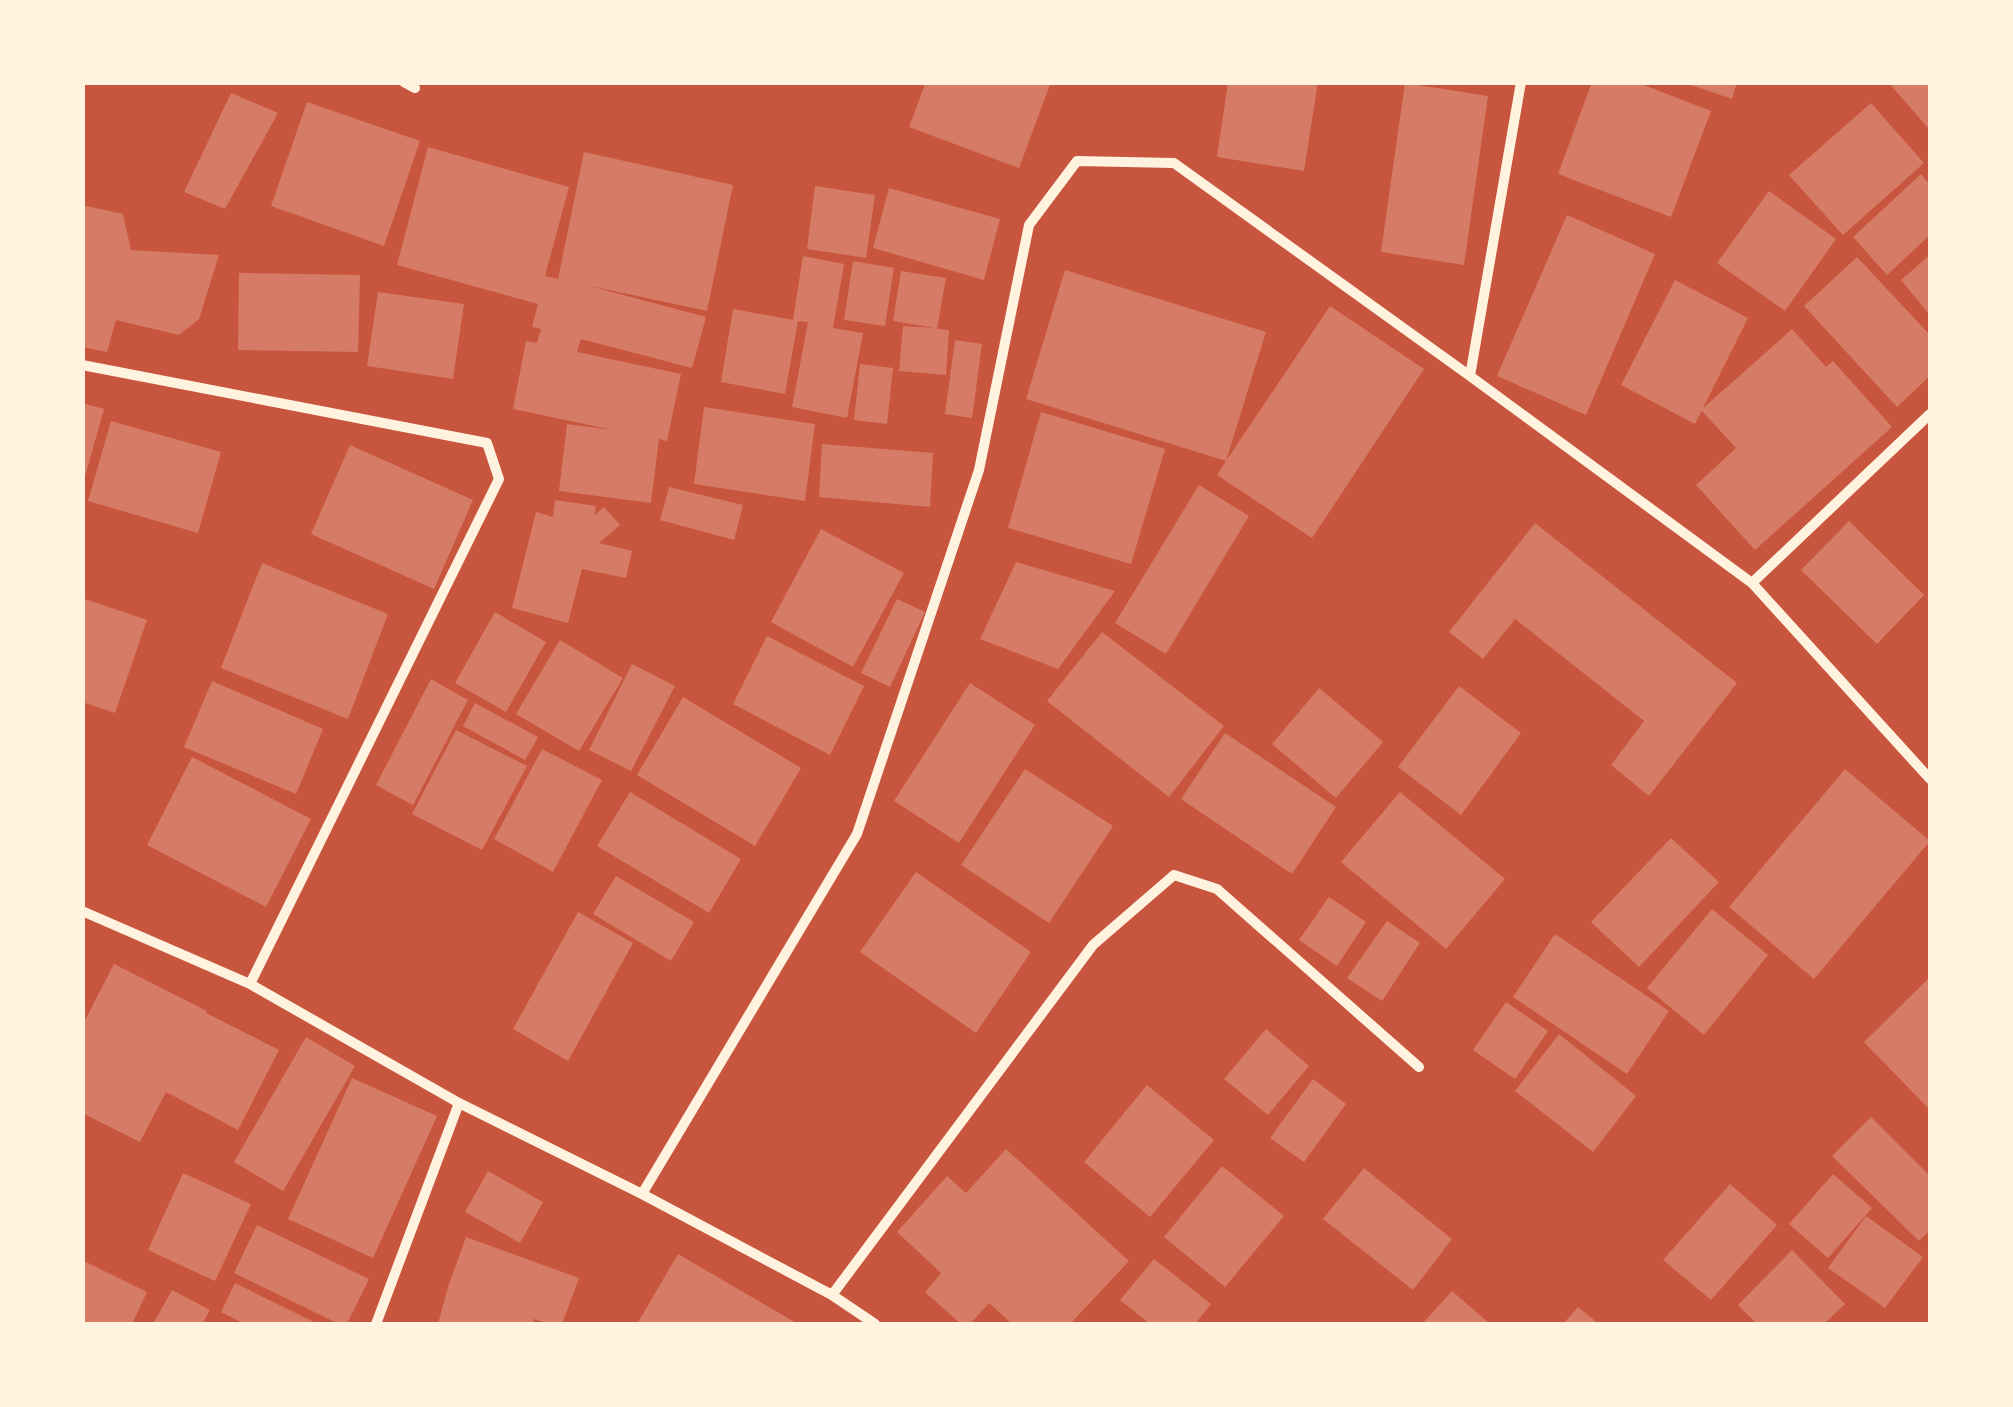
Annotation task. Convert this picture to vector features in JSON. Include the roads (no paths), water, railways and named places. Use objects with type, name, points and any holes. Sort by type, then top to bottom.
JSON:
[{"type":"street","points":[[1470,376],[1521,82]]},
{"type":"street","points":[[642,1194],[857,834],[980,470],[1028,225],[1076,161],[1174,163],[1470,376],[1752,584],[1930,779]]},
{"type":"street","points":[[82,365],[487,443],[499,479],[250,984]]},
{"type":"street","points":[[1752,584],[1930,414]]},
{"type":"street","points":[[832,1295],[1093,945],[1174,875],[1217,888],[1419,1067]]},
{"type":"street","points":[[82,911],[250,984],[459,1103],[832,1295],[874,1324]]},
{"type":"street","points":[[376,1324],[459,1103]]}]
